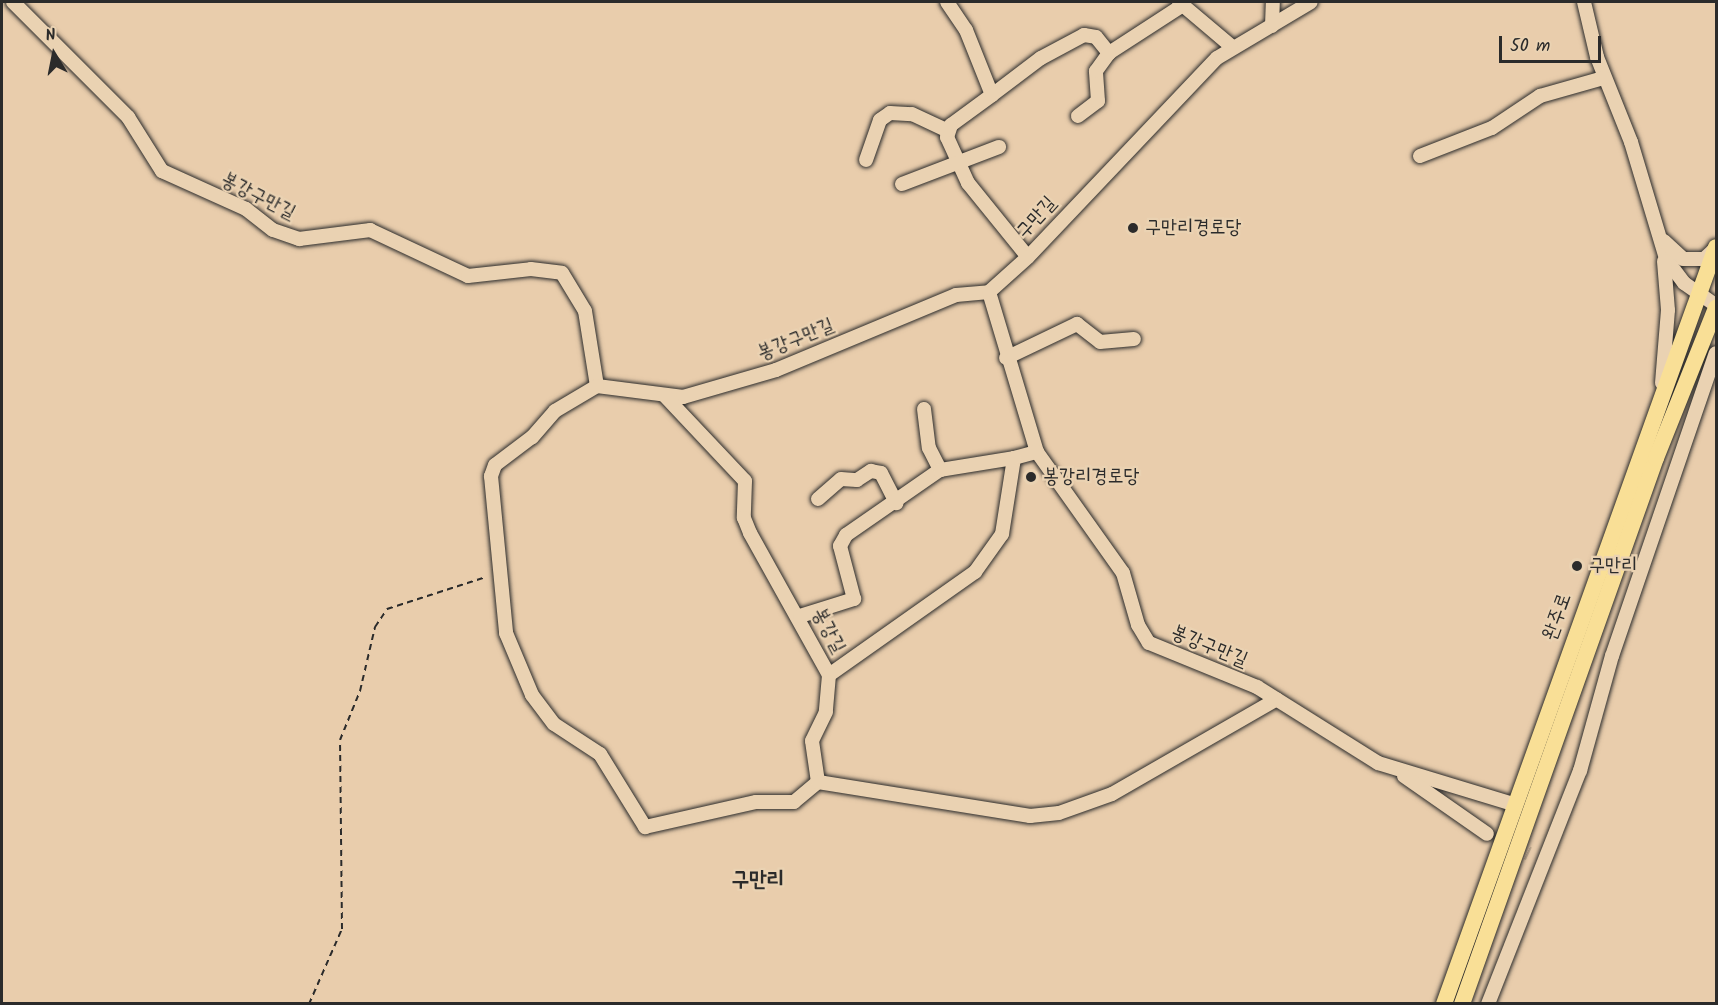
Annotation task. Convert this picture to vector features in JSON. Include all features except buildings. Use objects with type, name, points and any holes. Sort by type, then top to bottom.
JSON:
[{"type":"main road","name":"완주로","points":[[1444,1004],[1513,804],[1716,248]]},
{"type":"main road","name":"완주로","points":[[1462,1004],[1710,343],[1716,306]]},
{"type":"street","name":"봉강구만길","points":[[13,2],[128,117],[162,171],[246,209],[273,230],[299,239],[370,230],[468,276],[531,269],[562,273],[585,311],[597,386],[683,397],[735,384],[956,296],[981,289],[989,292],[1006,358],[1037,452],[1123,573],[1138,625],[1149,643],[1277,699],[1356,751],[1401,772],[1513,804]]},
{"type":"street","points":[[947,2],[966,30],[992,95]]},
{"type":"street","points":[[1272,26],[1273,2]]},
{"type":"street","name":"구만길","points":[[946,130],[956,161],[1028,257],[1231,46],[1272,26],[1311,2]]},
{"type":"street","points":[[1584,2],[1604,78],[1632,142],[1673,272],[1699,295],[1716,306]]},
{"type":"street","points":[[1078,116],[1098,101],[1096,71],[1109,53],[1181,3],[1231,46]]},
{"type":"street","points":[[866,160],[880,120],[890,113],[912,114],[946,130],[1041,58],[1084,35],[1096,38],[1109,53]]},
{"type":"street","points":[[1420,156],[1492,128],[1540,96],[1604,78]]},
{"type":"street","points":[[902,184],[956,161],[999,147]]},
{"type":"street","points":[[1661,238],[1683,259],[1704,259],[1716,248]]},
{"type":"street","points":[[1658,403],[1668,310],[1661,238]]},
{"type":"street","points":[[989,292],[1028,257]]},
{"type":"street","points":[[1006,358],[1077,324],[1100,342],[1134,339]]},
{"type":"street","points":[[1488,1004],[1535,858],[1580,771],[1612,656],[1716,353]]},
{"type":"street","points":[[597,386],[572,398],[495,465],[500,572],[506,633],[532,695],[554,724],[600,754],[645,827],[756,802],[794,802],[818,782],[1044,816],[1113,794],[1277,699]]},
{"type":"street","name":"봉강길","points":[[664,396],[745,481],[744,518],[750,533],[800,616],[829,675],[981,566],[1002,534],[1014,458]]},
{"type":"street","points":[[924,409],[930,448],[940,470]]},
{"type":"street","points":[[800,616],[854,599],[840,546],[940,470],[1037,452]]},
{"type":"street","points":[[818,499],[841,478],[857,480],[871,471],[881,473],[896,503]]},
{"type":"street","points":[[818,782],[812,741],[826,712],[829,675]]},
{"type":"street","points":[[1401,772],[1487,834]]},
{"type":"path","points":[[309,1004],[342,929],[340,740],[360,691],[375,627],[387,609],[500,572]]},
{"type":"tunnel","points":[[1508,844],[1529,854]]},
{"type":"place","name":"구만리경로당","points":[[1133,228]]},
{"type":"place","name":"봉강리경로당","points":[[1031,477]]},
{"type":"place","name":"구만리","points":[[1577,566]]},
{"type":"district","name":"구만리","points":[[758,881]]}]
